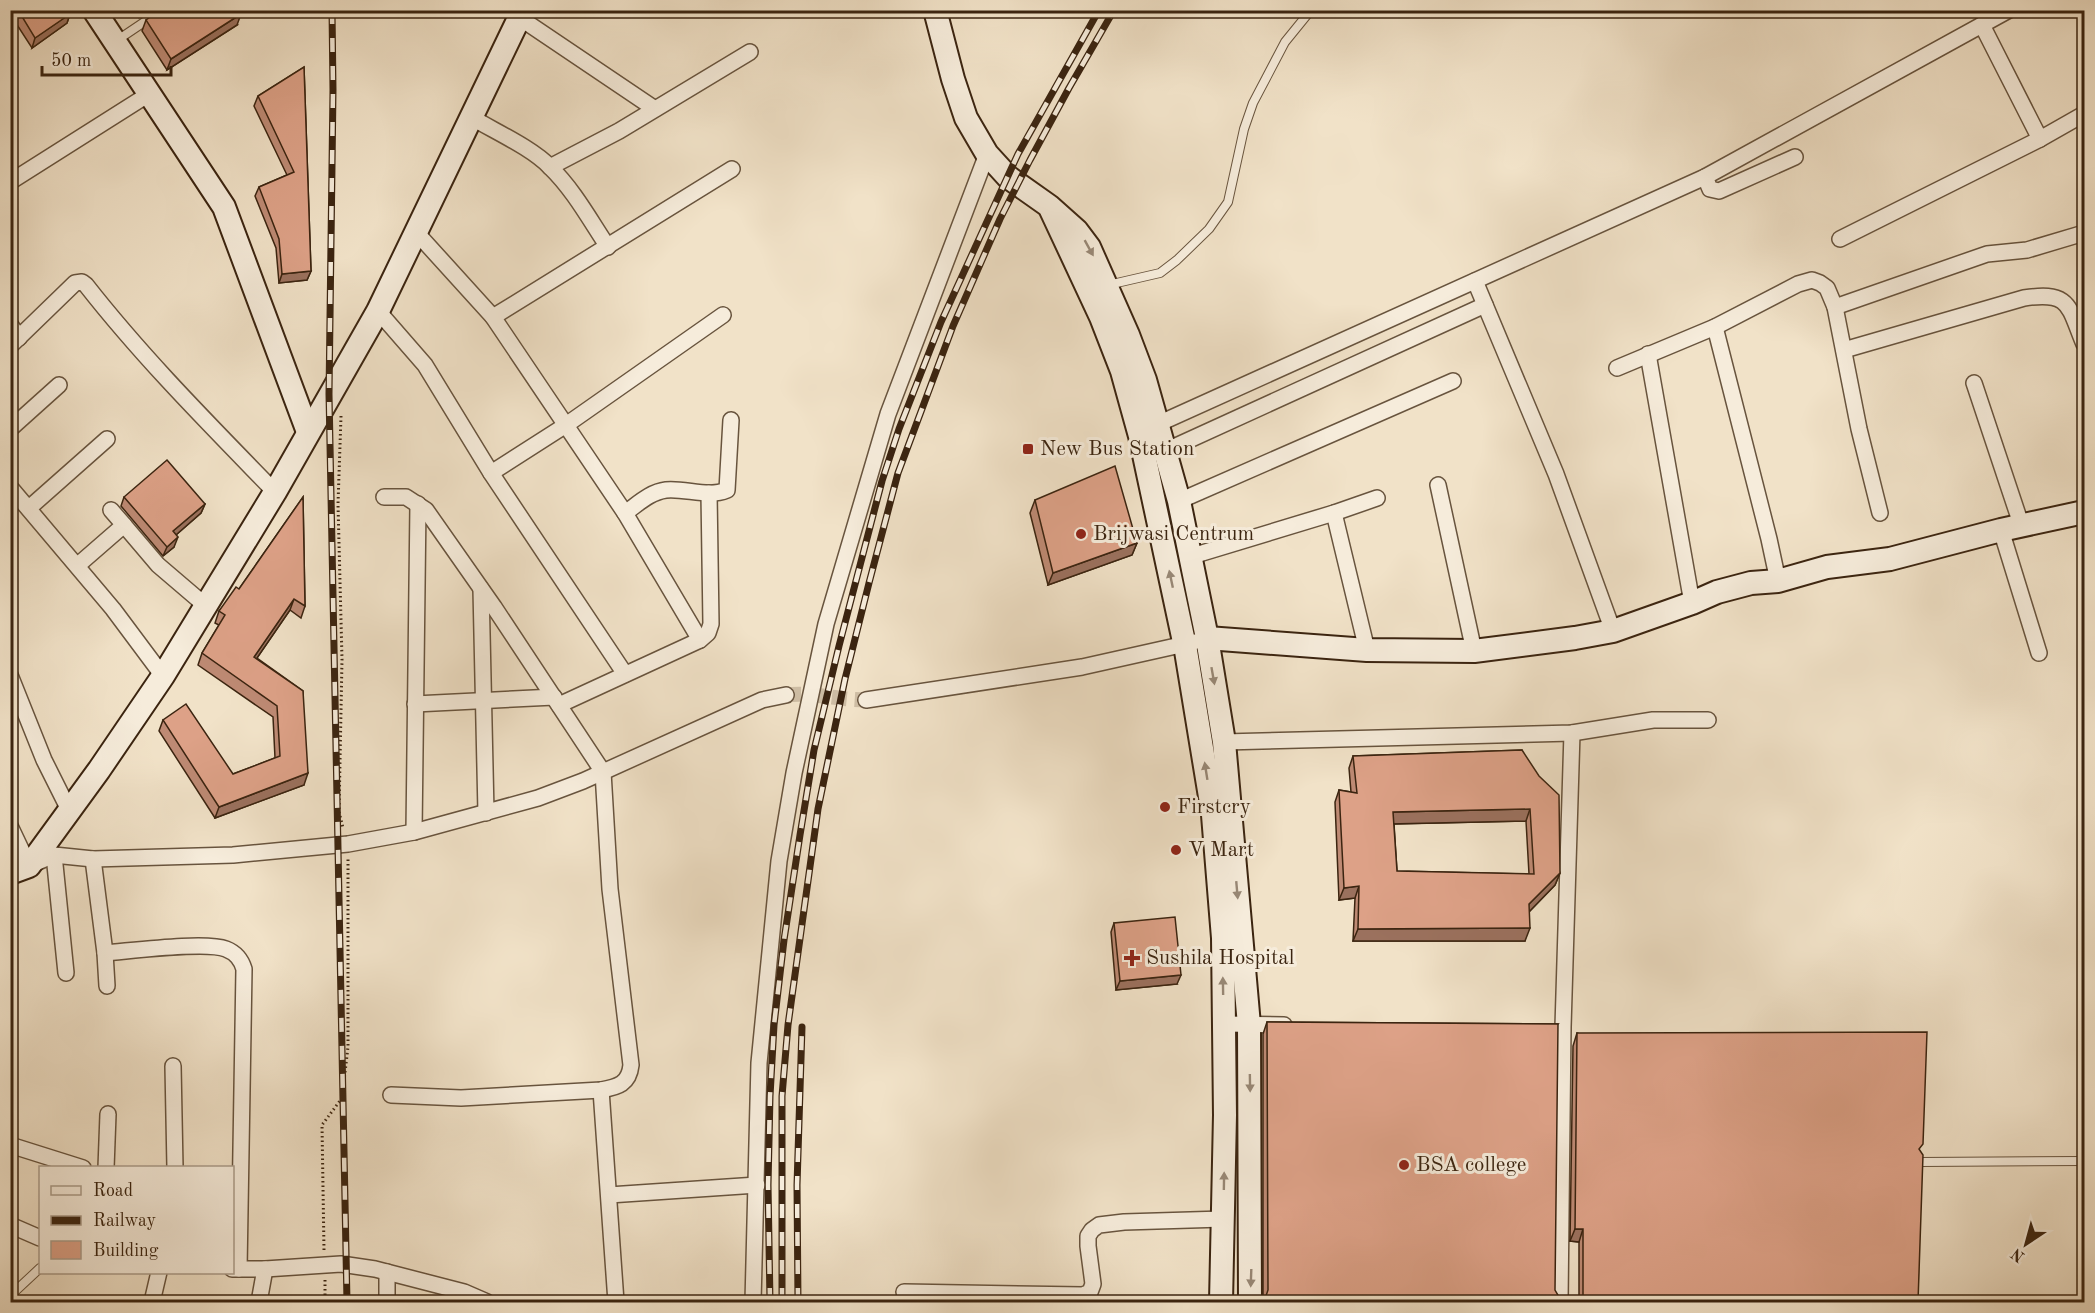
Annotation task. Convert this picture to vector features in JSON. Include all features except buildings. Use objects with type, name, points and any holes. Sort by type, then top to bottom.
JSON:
[{"type":"main road","points":[[93,10],[224,207],[308,432]]},
{"type":"main road","points":[[935,10],[966,118],[987,154],[1008,177],[1049,206],[1077,231],[1089,247],[1145,380],[1148,428],[1213,815],[1222,938],[1224,1024],[1225,1115],[1221,1302]]},
{"type":"main road","points":[[20,870],[70,812],[163,676],[275,492],[378,310],[521,14]]},
{"type":"main road","points":[[1049,206],[1148,428],[1165,451],[1179,501],[1207,638],[1224,742],[1249,1025],[1250,1302]]},
{"type":"main road","points":[[1207,638],[1367,650],[1474,651],[1613,631],[1717,592],[1751,583],[1778,580],[1827,567],[1890,559],[2085,512]]},
{"type":"street","points":[[1148,428],[1705,177],[2009,10]]},
{"type":"street","points":[[521,14],[656,109]]},
{"type":"street","points":[[1982,25],[2040,139]]},
{"type":"street","points":[[550,167],[656,109],[750,52]]},
{"type":"street","points":[[13,174],[149,94]]},
{"type":"street","points":[[1840,239],[2040,139],[2085,114]]},
{"type":"street","points":[[471,117],[539,157],[550,167],[608,247]]},
{"type":"street","points":[[753,1302],[759,1063],[779,861],[794,773],[826,624],[888,414],[987,154]]},
{"type":"street","points":[[1705,177],[1710,189],[1719,191],[1795,157]]},
{"type":"street","points":[[493,317],[732,169]]},
{"type":"street","points":[[415,231],[493,317],[625,513],[700,640]]},
{"type":"street","points":[[1835,307],[1987,254],[2027,250],[2085,233]]},
{"type":"street","points":[[1617,368],[1715,327],[1798,284],[1812,280],[1827,288],[1835,307],[1859,429],[1880,513]]},
{"type":"street","points":[[1474,281],[1557,474],[1613,631]]},
{"type":"street","points":[[10,324],[15,342],[75,283],[82,282],[175,389],[275,492]]},
{"type":"street","points":[[1844,350],[2024,298],[2043,295],[2056,296],[2064,301],[2085,344]]},
{"type":"street","points":[[1165,451],[1485,304]]},
{"type":"street","points":[[378,310],[424,366],[491,473],[625,674]]},
{"type":"street","points":[[491,473],[723,315]]},
{"type":"street","points":[[1715,327],[1778,580]]},
{"type":"street","points":[[1648,354],[1692,603]]},
{"type":"street","points":[[1179,501],[1454,381]]},
{"type":"street","points":[[1974,383],[2012,529],[2039,653]]},
{"type":"street","points":[[10,429],[58,385]]},
{"type":"street","points":[[625,513],[652,494],[664,490],[709,493],[727,489],[731,420]]},
{"type":"street","points":[[29,508],[107,439]]},
{"type":"street","points":[[1438,485],[1474,651]]},
{"type":"street","points":[[10,487],[78,565],[163,676]]},
{"type":"street","points":[[415,704],[556,701],[625,674],[700,640],[708,633],[711,624],[709,493]]},
{"type":"street","points":[[384,497],[406,497],[426,510],[481,588],[603,772],[610,889],[631,1065],[627,1081],[618,1087],[601,1090],[461,1098],[391,1095]]},
{"type":"street","points":[[1189,558],[1377,498]]},
{"type":"street","points":[[414,832],[418,504]]},
{"type":"street","points":[[111,510],[158,565],[206,606]]},
{"type":"street","points":[[1334,513],[1367,650]]},
{"type":"street","points":[[78,565],[124,525]]},
{"type":"street","points":[[481,588],[486,813]]},
{"type":"street","points":[[866,700],[1082,667],[1185,645],[1207,638]]},
{"type":"street","points":[[10,675],[44,760],[70,812]]},
{"type":"street","points":[[10,826],[20,870],[54,855],[93,859],[233,855],[348,844],[414,832],[538,798],[603,772],[762,700],[786,695]]},
{"type":"street","points":[[1224,742],[1572,733],[1653,720],[1708,720]]},
{"type":"street","points":[[1560,1302],[1557,1027],[1572,733]]},
{"type":"street","points":[[54,855],[66,973]]},
{"type":"street","points":[[93,859],[107,986]]},
{"type":"street","points":[[105,953],[214,946],[234,953],[241,961],[244,969],[236,1269],[341,1264],[387,1272],[464,1292],[487,1302]]},
{"type":"street","points":[[1224,1024],[1295,1025]]},
{"type":"street","points":[[173,1066],[175,1166]]},
{"type":"street","points":[[601,1090],[616,1302]]},
{"type":"street","points":[[106,1166],[108,1114]]},
{"type":"street","points":[[10,1145],[80,1166]]},
{"type":"street","points":[[609,1195],[757,1185]]},
{"type":"street","points":[[904,1292],[1083,1295],[1090,1292],[1093,1284],[1088,1236],[1099,1225],[1223,1219]]},
{"type":"street","points":[[10,1225],[39,1238]]},
{"type":"street","points":[[259,1302],[264,1269]]},
{"type":"street","points":[[387,1272],[387,1302]]},
{"type":"street","points":[[152,1302],[159,1274]]},
{"type":"lane","points":[[114,42],[162,10]]},
{"type":"lane","points":[[1106,286],[1161,273],[1209,229],[1228,202],[1244,129],[1253,103],[1285,42],[1311,10]]},
{"type":"lane","points":[[1920,1162],[2085,1161]]},
{"type":"lane","points":[[10,1296],[39,1269]]},
{"type":"path","points":[[325,1302],[322,1125],[342,1098],[348,1047],[348,844],[339,812],[342,659],[338,504],[341,415]]},
{"type":"tunnel","points":[[786,695],[866,700]]},
{"type":"railway","points":[[332,10],[329,394],[347,1302]]},
{"type":"railway","points":[[770,1302],[768,1185],[774,1025],[784,940],[814,750],[839,646],[882,481],[899,429],[941,322],[1018,154],[1099,10]]},
{"type":"railway","points":[[782,1302],[782,1096],[788,1025],[818,809],[845,679],[869,583],[898,473],[953,326],[1000,219],[1030,160],[1114,10]]},
{"type":"railway","points":[[798,1302],[797,1185],[802,1027]]},
{"type":"place","name":"New Bus Station","points":[[1028,449]]},
{"type":"place","name":"Brijwasi Centrum","points":[[1081,534]]},
{"type":"place","name":"Firstcry","points":[[1165,807]]},
{"type":"place","name":"V Mart","points":[[1176,850]]},
{"type":"place","name":"Sushila Hospital","points":[[1132,958]]},
{"type":"place","name":"BSA college","points":[[1404,1165]]}]
